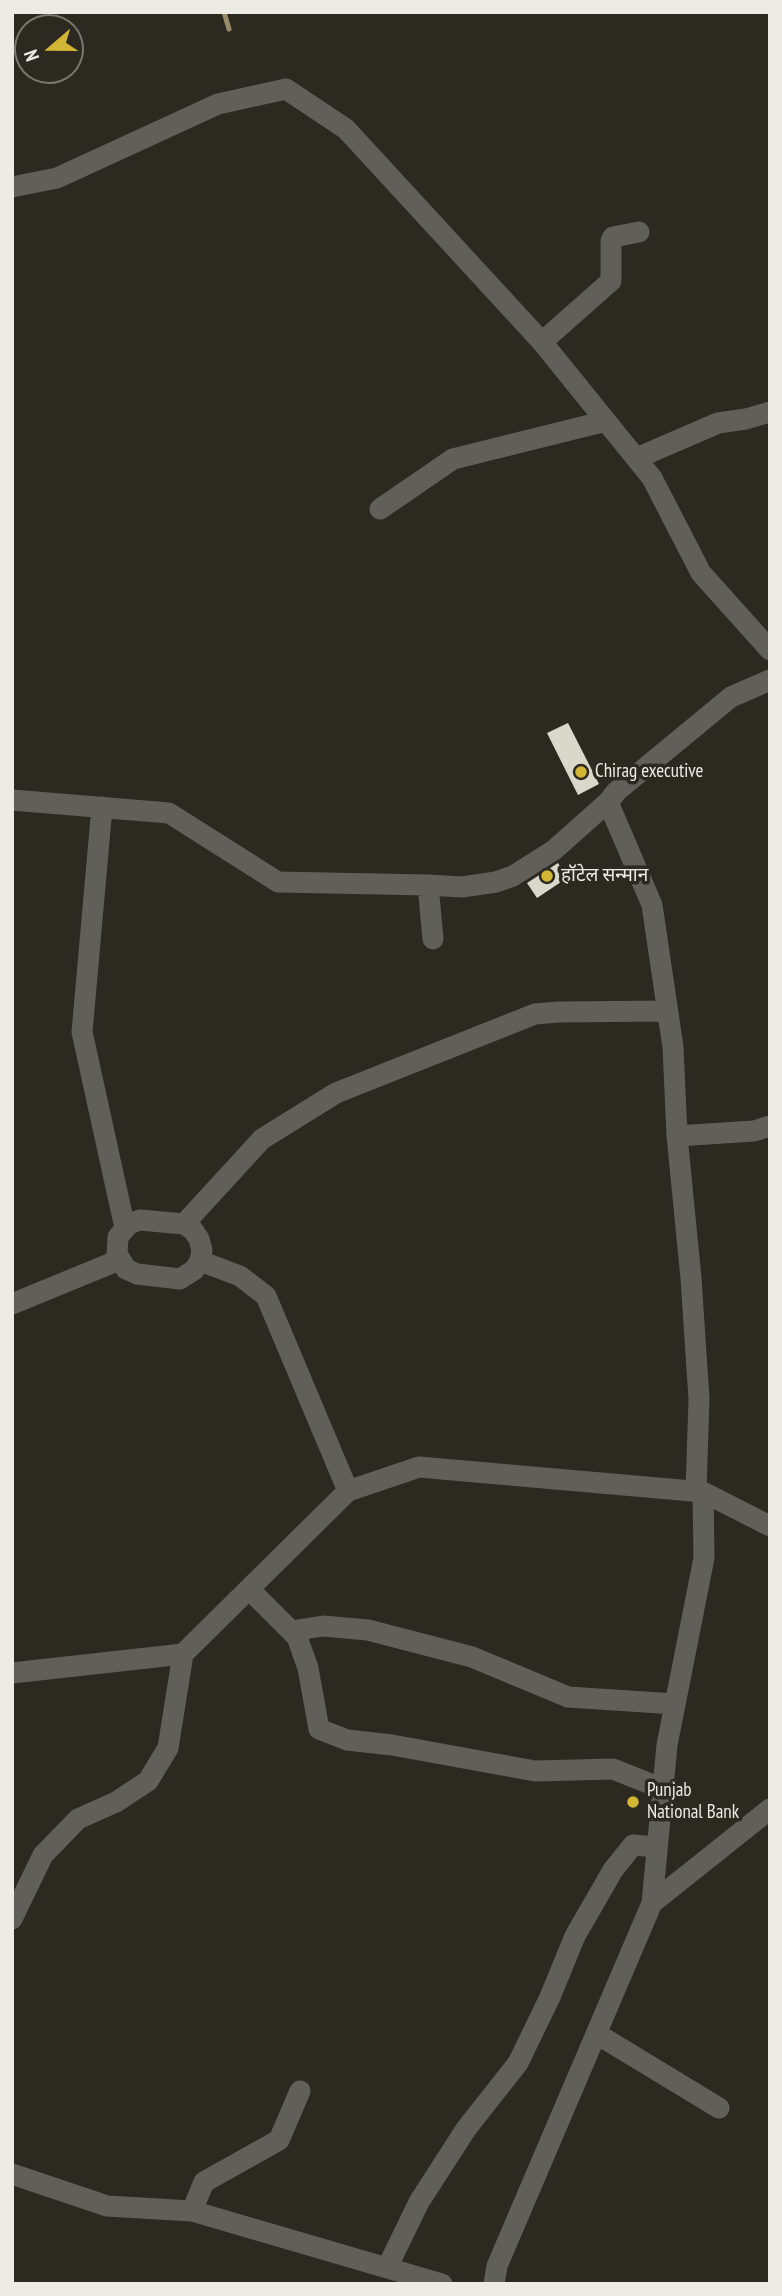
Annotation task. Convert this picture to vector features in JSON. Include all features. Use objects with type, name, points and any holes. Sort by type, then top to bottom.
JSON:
[{"type":"street","points":[[12,187],[57,178],[218,104],[286,89],[346,130],[542,342],[652,478],[701,573],[770,650]]},
{"type":"street","points":[[542,342],[611,281],[613,237],[639,232]]},
{"type":"street","points":[[637,458],[718,423],[770,412]]},
{"type":"street","points":[[380,509],[453,459],[606,421]]},
{"type":"street","points":[[12,800],[169,813],[278,883],[462,887],[496,882],[513,876],[554,850],[617,791],[732,697],[770,680]]},
{"type":"street","points":[[494,2284],[497,2266],[652,1903],[667,1745],[704,1558],[699,1491],[699,1399],[691,1278],[677,1136],[673,1047],[652,905],[608,802]]},
{"type":"street","points":[[102,807],[82,1032],[125,1228]]},
{"type":"street","points":[[428,885],[433,939]]},
{"type":"street","points":[[184,1224],[262,1139],[336,1093],[535,1014],[667,1011]]},
{"type":"street","points":[[677,1136],[754,1131],[770,1126]]},
{"type":"street","points":[[140,1220],[184,1224],[200,1239],[200,1261],[194,1270],[180,1279],[136,1274],[126,1269],[119,1260],[117,1243],[125,1228],[140,1220]]},
{"type":"street","points":[[12,1304],[119,1260]]},
{"type":"street","points":[[200,1261],[240,1276],[266,1296],[348,1491]]},
{"type":"street","points":[[12,1919],[43,1855],[78,1819],[116,1802],[148,1781],[168,1748],[183,1654],[348,1491],[419,1467],[699,1491],[770,1526]]},
{"type":"street","points":[[249,1588],[297,1637],[309,1668],[319,1728],[347,1740],[392,1745],[535,1772],[613,1769],[663,1789]]},
{"type":"street","points":[[291,1631],[323,1626],[368,1630],[472,1657],[568,1697],[675,1704]]},
{"type":"street","points":[[12,1673],[183,1654]]},
{"type":"street","points":[[652,1903],[770,1809]]},
{"type":"street","points":[[387,2268],[419,2202],[467,2129],[518,2063],[550,1997],[575,1936],[613,1870],[633,1845],[657,1847]]},
{"type":"street","points":[[597,2034],[719,2108]]},
{"type":"street","points":[[192,2211],[204,2182],[279,2140],[300,2091]]},
{"type":"street","points":[[12,2174],[107,2206],[192,2211],[442,2284]]},
{"type":"building","points":[[568,723],[599,784],[578,795],[547,733]]},
{"type":"building","points":[[558,863],[567,878],[537,898],[527,883]]},
{"type":"waterway","points":[[224,12],[229,29]]},
{"type":"place","name":"Chirag executive","points":[[581,772]]},
{"type":"place","name":"हॉटेल सन्मान","points":[[547,876]]},
{"type":"place","name":"Punjab National Bank","points":[[633,1802]]}]
